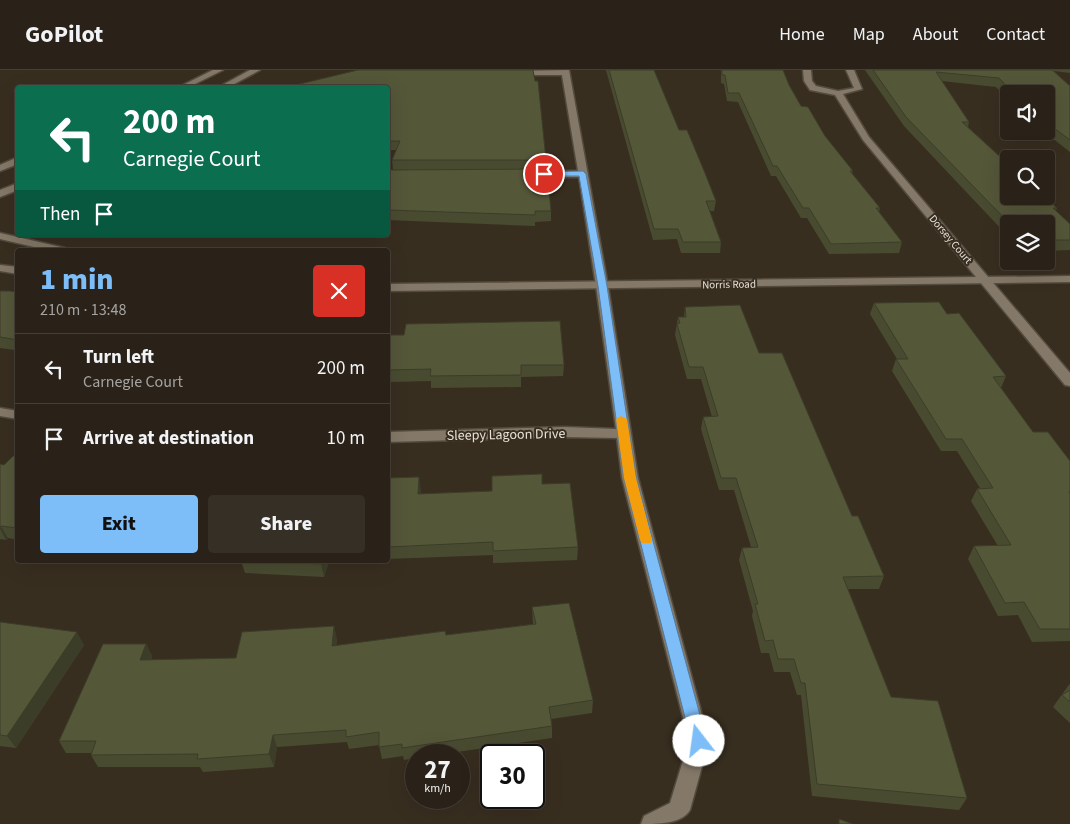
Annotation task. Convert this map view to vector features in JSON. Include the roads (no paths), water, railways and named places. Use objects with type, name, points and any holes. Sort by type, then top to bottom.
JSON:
[{"type":"street","points":[[186,85],[219,70]]},
{"type":"street","points":[[226,85],[256,70]]},
{"type":"street","points":[[807,70],[808,81],[813,88],[838,93],[858,88],[850,70]]},
{"type":"street","points":[[508,74],[565,72],[602,286],[630,478],[699,741],[679,810],[652,824]]},
{"type":"street","name":"Dorsey Court","points":[[838,93],[849,114],[866,138],[1070,382]]},
{"type":"street","points":[[0,168],[15,161]]},
{"type":"street","points":[[516,174],[583,174]]},
{"type":"street","points":[[0,194],[15,187]]},
{"type":"street","points":[[0,236],[52,248]]},
{"type":"street","points":[[0,268],[15,270]]},
{"type":"street","name":"Norris Road","points":[[390,288],[1070,279]]},
{"type":"street","points":[[0,412],[15,414]]},
{"type":"street","name":"Sleepy Lagoon Drive","points":[[390,437],[566,432],[624,434]]}]
